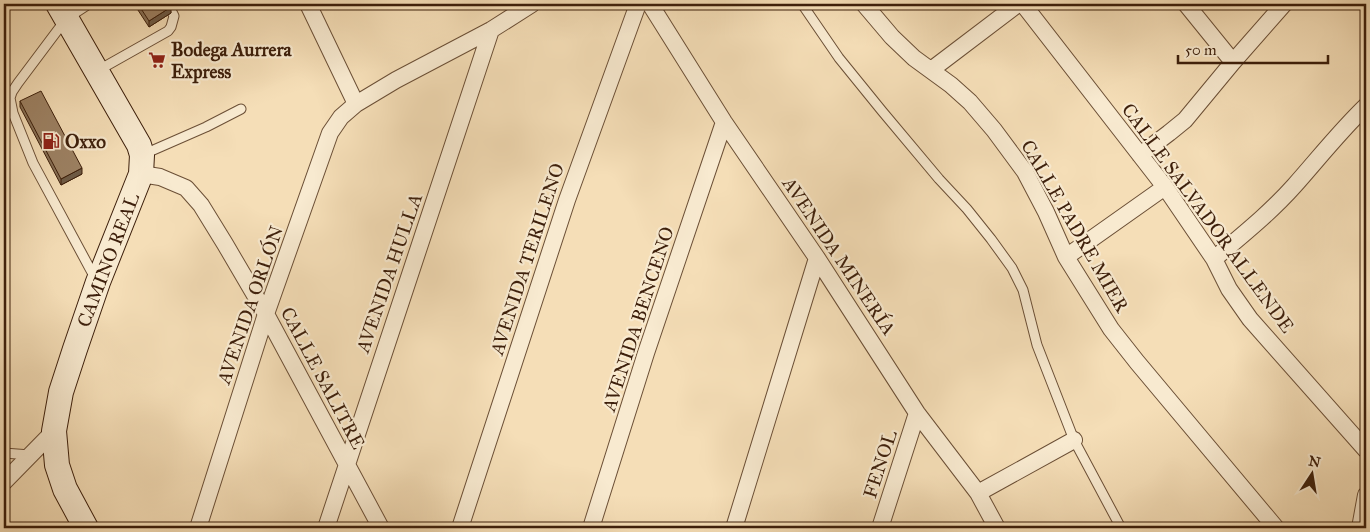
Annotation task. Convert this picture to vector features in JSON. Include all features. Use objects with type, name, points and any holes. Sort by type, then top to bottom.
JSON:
[{"type":"street","points":[[308,4],[356,104]]},
{"type":"street","name":"AVENIDA ORLÓN","points":[[198,528],[266,314],[330,134],[341,117],[356,104],[396,80],[491,30],[532,4]]},
{"type":"street","name":"AVENIDA TERILENO","points":[[460,528],[567,200],[638,4]]},
{"type":"street","name":"AVENIDA MINERÍA","points":[[650,4],[724,122],[817,258],[918,413],[978,494],[997,528]]},
{"type":"street","name":"CALLE PADRE MIER","points":[[864,4],[892,37],[914,58],[951,85],[970,102],[994,130],[1029,180],[1066,257],[1111,329],[1276,528]]},
{"type":"street","points":[[931,70],[1018,4]]},
{"type":"street","name":"CALLE SALVADOR ALLENDE","points":[[1023,4],[1165,187],[1214,259],[1229,289],[1250,319],[1366,450]]},
{"type":"street","points":[[1186,4],[1232,62]]},
{"type":"street","points":[[1140,155],[1185,120],[1232,62],[1284,4]]},
{"type":"street","points":[[62,11],[139,146],[141,165]]},
{"type":"street","name":"AVENIDA HULLA","points":[[326,528],[491,30]]},
{"type":"street","points":[[1214,259],[1293,187],[1348,123],[1366,106]]},
{"type":"street","name":"AVENIDA BENCENO","points":[[591,528],[646,353],[724,122]]},
{"type":"street","name":"CAMINO REAL","points":[[86,528],[65,489],[57,465],[54,432],[61,392],[98,282],[141,165]]},
{"type":"street","name":"CALLE SALITRE","points":[[141,165],[160,177],[186,188],[201,205],[266,314],[381,528]]},
{"type":"street","points":[[1066,257],[1165,187]]},
{"type":"street","points":[[734,528],[817,258]]},
{"type":"street","name":"FENOL","points":[[880,528],[918,413]]},
{"type":"street","points":[[4,482],[54,432]]},
{"type":"street","points":[[978,494],[1074,440]]},
{"type":"street","points":[[1360,528],[1366,495]]},
{"type":"lane","points":[[89,4],[62,11],[10,98],[13,113],[33,164],[98,282]]},
{"type":"lane","points":[[97,71],[168,31],[174,16],[168,4]]},
{"type":"lane","points":[[802,4],[839,58],[967,209],[1012,268],[1023,290],[1037,345],[1074,440],[1121,528]]},
{"type":"lane","points":[[141,165],[206,126],[241,108]]},
{"type":"lane","points":[[4,453],[30,455]]},
{"type":"building","points":[[138,4],[169,4],[171,7],[149,21]]},
{"type":"building","name":"Oxxo","points":[[41,91],[82,168],[61,179],[20,101]]},
{"type":"place","name":"Bodega Aurrera Express","points":[[157,60]]},
{"type":"place","name":"Oxxo","points":[[51,141]]}]
